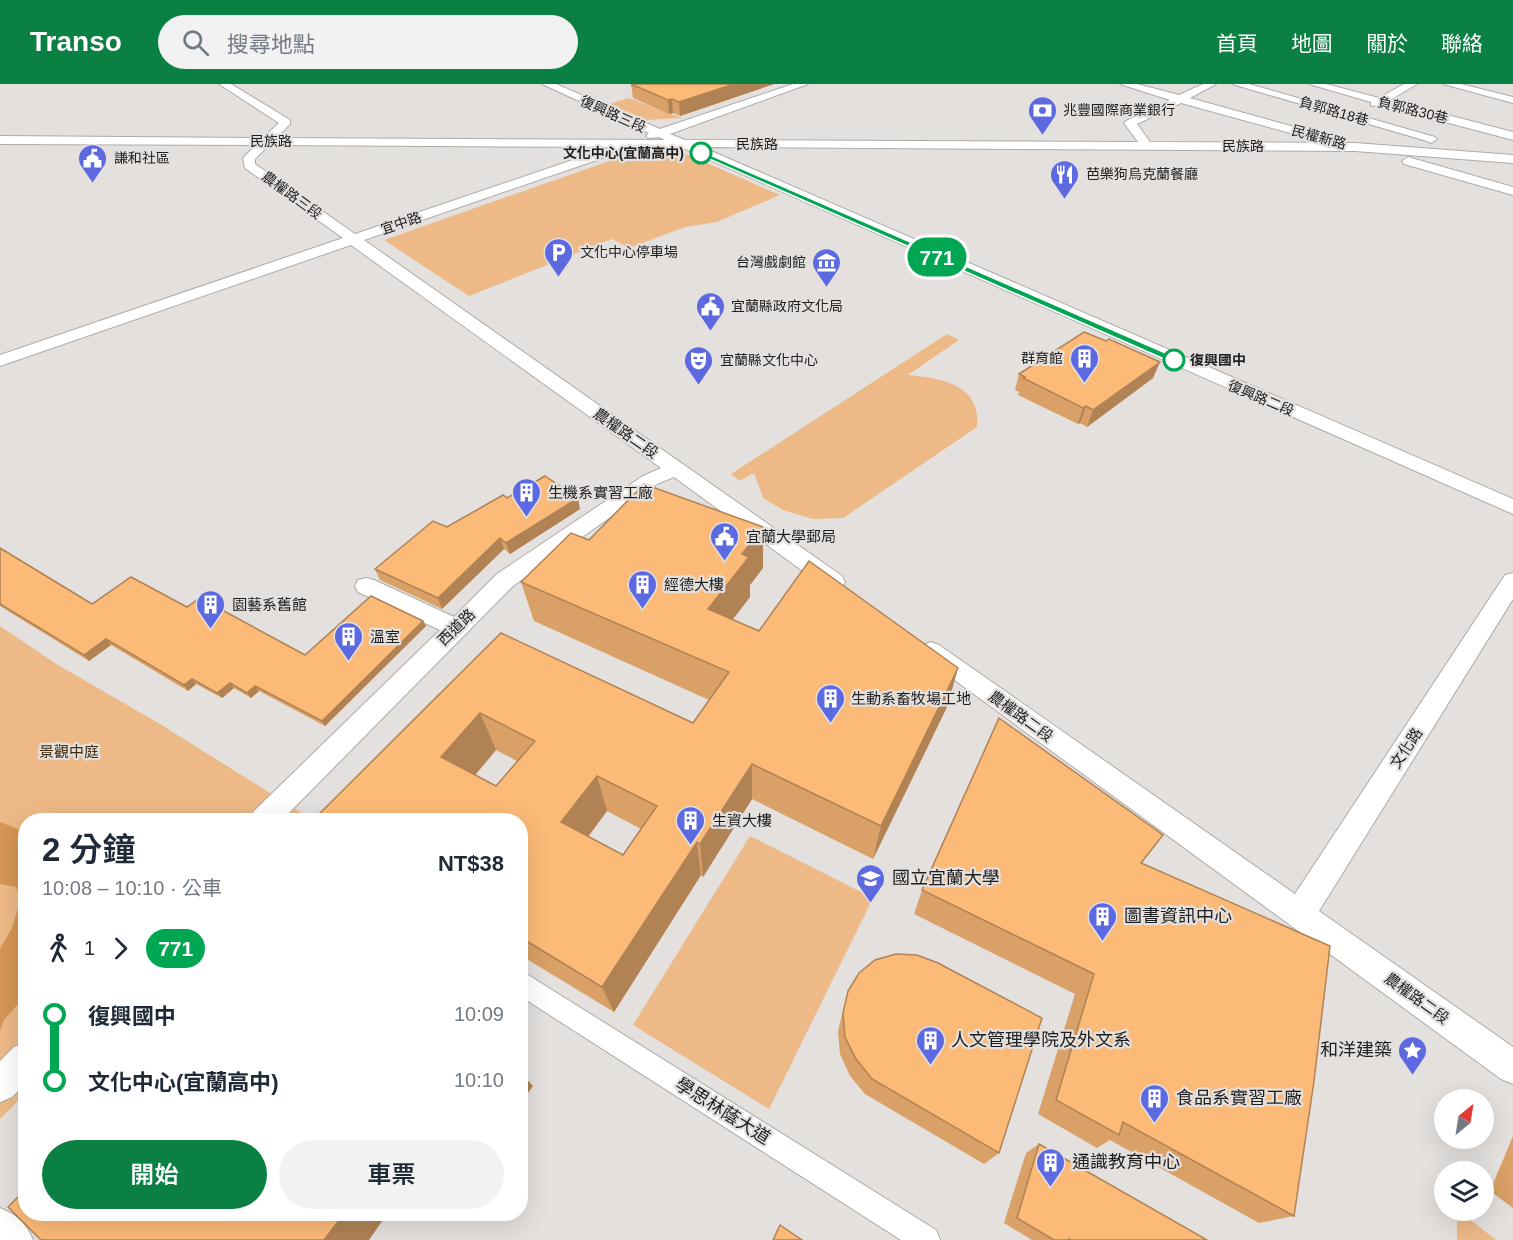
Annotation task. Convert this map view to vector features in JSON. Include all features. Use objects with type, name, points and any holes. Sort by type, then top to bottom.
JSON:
[{"type":"street","name":"農權路三段","points":[[225,84],[286,122],[249,158],[249,165],[353,240]]},
{"type":"street","name":"復興路三段","points":[[547,84],[680,144]]},
{"type":"street","name":"宜中路","points":[[0,361],[803,84]]},
{"type":"street","name":"民權新路","points":[[1125,84],[1513,190]]},
{"type":"street","points":[[1147,146],[1130,123],[1211,84]]},
{"type":"street","name":"負郭路18巷","points":[[1237,84],[1431,139]]},
{"type":"street","name":"負郭路30巷","points":[[1314,84],[1513,136]]},
{"type":"street","points":[[1351,116],[1412,84]]},
{"type":"street","points":[[1448,84],[1513,100]]},
{"type":"street","points":[[1485,129],[1498,121],[1513,125]]},
{"type":"street","name":"民族路","points":[[0,140],[1355,147],[1513,159]]},
{"type":"street","name":"復興路二段","points":[[680,144],[1513,507]]},
{"type":"street","name":"農權路二段","points":[[353,240],[850,593]]},
{"type":"street","name":"西道路","points":[[274,813],[455,627],[506,580],[650,480],[676,469]]},
{"type":"street","name":"文化路","points":[[1299,915],[1513,581]]},
{"type":"street","points":[[366,586],[455,627]]},
{"type":"street","name":"農權路二段","points":[[909,635],[1513,1067]]},
{"type":"street","name":"學思林蔭大道","points":[[528,987],[926,1240]]},
{"type":"street","points":[[0,1085],[18,1067]]},
{"type":"street","points":[[0,1227],[14,1240]]},
{"type":"green space","points":[[629,98],[682,118],[647,120],[609,104]]},
{"type":"green space","points":[[679,151],[780,195],[717,222],[685,227],[629,248],[612,239],[469,296],[384,240],[635,152]]},
{"type":"green space","points":[[947,334],[959,340],[908,375],[945,381],[966,392],[973,401],[977,413],[977,427],[843,518],[813,519],[783,510],[763,498],[754,473],[740,481],[731,474]]},
{"type":"green space","name":"景觀中庭","points":[[0,626],[58,665],[160,724],[302,813],[18,813],[18,1101],[0,1119]]},
{"type":"green space","points":[[750,836],[873,898],[769,1109],[633,1025]]},
{"type":"green space","points":[[1457,1221],[1472,1221],[1496,1240],[1457,1240]]},
{"type":"shaded area","points":[[0,822],[18,829],[18,891],[16,887],[0,884]]},
{"type":"shaded area","points":[[18,908],[18,1004],[4,1020],[0,1030],[0,949],[12,928]]},
{"type":"building","points":[[631,84],[734,84],[679,102],[668,100]]},
{"type":"building","name":"群育館","points":[[1084,332],[1106,341],[1109,339],[1160,362],[1093,410],[1086,406],[1083,408],[1019,374]]},
{"type":"building","points":[[545,476],[578,498],[506,543],[500,538],[438,598],[375,569],[433,521],[447,527],[503,495],[507,498]]},
{"type":"building","points":[[644,484],[763,527],[742,554],[749,557],[708,609],[759,631],[809,561],[958,668],[881,826],[752,764],[700,844],[697,842],[602,987],[528,942],[528,813],[320,813],[501,633],[693,723],[729,672],[521,582],[571,533],[589,540]],"holes":[[[480,713],[535,741],[496,786],[441,757]],[[597,776],[657,806],[623,855],[561,822]]]},
{"type":"building","points":[[0,548],[92,604],[131,577],[187,607],[200,598],[305,655],[371,596],[423,621],[322,721],[255,686],[247,693],[230,683],[217,693],[192,679],[184,685],[106,639],[84,655],[0,604]]},
{"type":"building","points":[[999,718],[1163,835],[1141,863],[1330,946],[1314,1081],[1294,1216],[1123,1122],[1119,1135],[1056,1100],[1094,974],[922,890]]},
{"type":"building","name":"人文管理學院及外文系","points":[[896,954],[917,955],[938,963],[1042,1018],[999,1153],[872,1079],[856,1059],[845,1037],[843,1013],[848,991],[859,973],[875,960]]},
{"type":"building","name":"通識教育中心","points":[[1039,1144],[1207,1240],[1054,1240],[1017,1218]]},
{"type":"building","points":[[18,1197],[18,1217],[8,1207]]},
{"type":"building","points":[[22,1221],[339,1221],[324,1240],[41,1240]]},
{"type":"building","points":[[780,1225],[802,1240],[773,1240]]},
{"type":"bus line","name":"771","points":[[701,153],[1174,360]]},
{"type":"place","name":"兆豐國際商業銀行","points":[[1042,136]]},
{"type":"place","name":"文化中心(宜蘭高中)","points":[[701,153]]},
{"type":"place","name":"謙和社區","points":[[93,184]]},
{"type":"place","name":"芭樂狗烏克蘭餐廳","points":[[1065,200]]},
{"type":"place","name":"文化中心停車場","points":[[559,278]]},
{"type":"place","name":"台灣戲劇館","points":[[827,288]]},
{"type":"place","name":"宜蘭縣政府文化局","points":[[710,332]]},
{"type":"place","name":"復興國中","points":[[1174,360]]},
{"type":"place","name":"群育館","points":[[1084,384]]},
{"type":"place","name":"宜蘭縣文化中心","points":[[699,386]]},
{"type":"place","name":"生機系實習工廠","points":[[527,518]]},
{"type":"place","name":"宜蘭大學郵局","points":[[725,562]]},
{"type":"place","name":"經德大樓","points":[[643,610]]},
{"type":"place","name":"園藝系舊館","points":[[211,630]]},
{"type":"place","name":"溫室","points":[[349,662]]},
{"type":"place","name":"生動系畜牧場工地","points":[[830,724]]},
{"type":"place","name":"生資大樓","points":[[691,846]]},
{"type":"place","name":"國立宜蘭大學","points":[[871,904]]},
{"type":"place","name":"圖書資訊中心","points":[[1103,942]]},
{"type":"place","name":"人文管理學院及外文系","points":[[930,1066]]},
{"type":"place","name":"和洋建築","points":[[1413,1076]]},
{"type":"place","name":"食品系實習工廠","points":[[1155,1124]]},
{"type":"place","name":"通識教育中心","points":[[1051,1188]]}]
